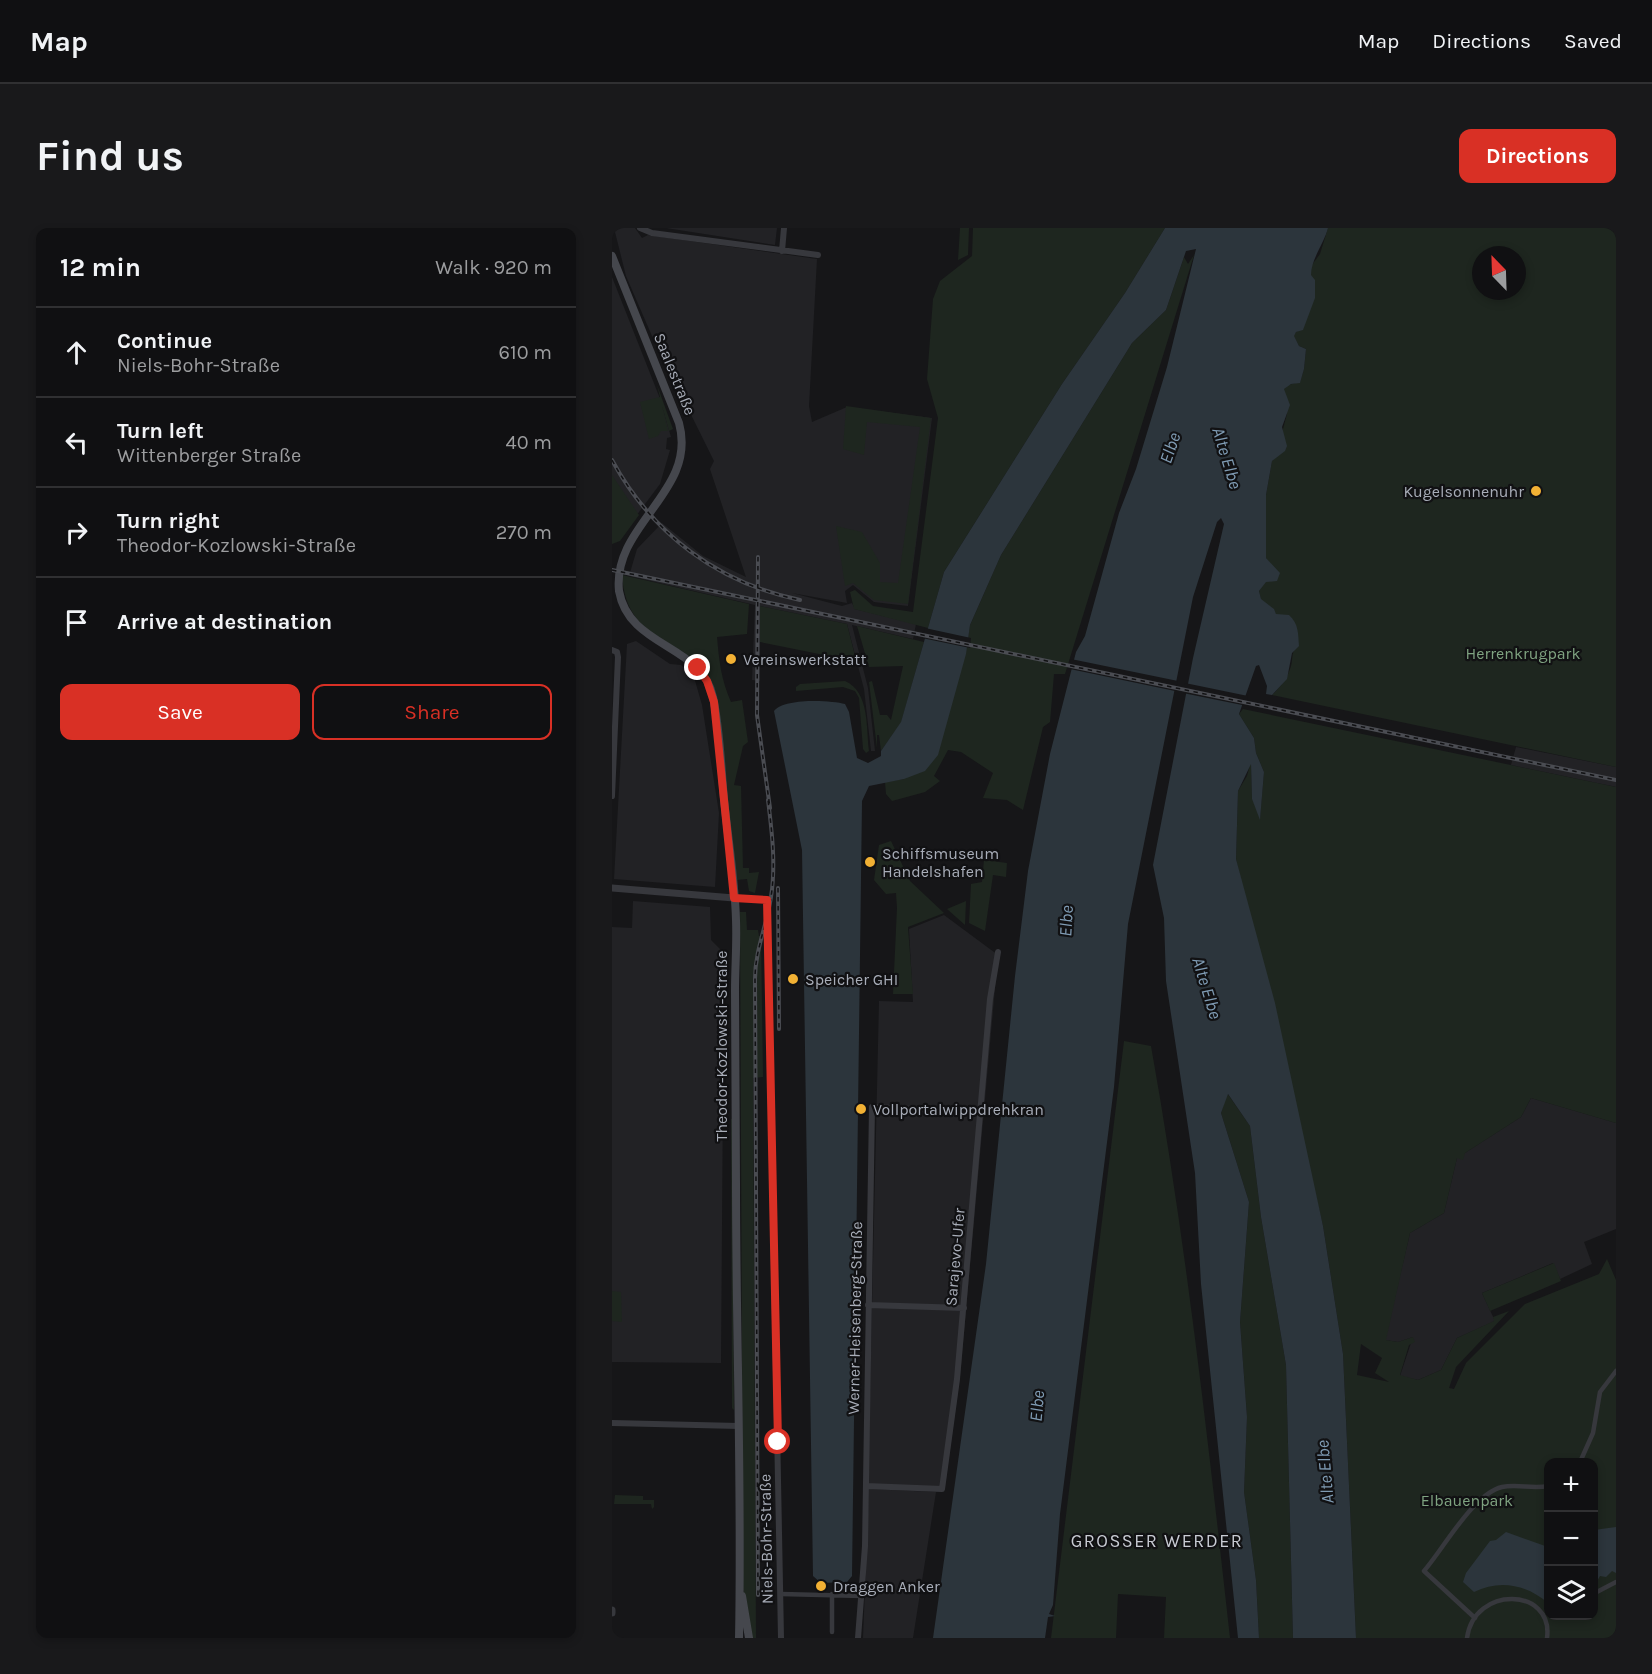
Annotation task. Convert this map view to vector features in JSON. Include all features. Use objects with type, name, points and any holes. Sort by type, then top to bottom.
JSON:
[{"type":"main road","name":"Saalestraße","points":[[612,256],[679,423],[682,440],[676,474],[628,542],[620,562]]},
{"type":"main road","name":"Theodor-Kozlowski-Straße","points":[[620,562],[620,592],[630,617],[648,636],[693,663],[705,678],[712,693],[734,898],[739,1638]]},
{"type":"main road","name":"Theodor-Kozlowski-Straße","points":[[738,1572],[749,1638]]},
{"type":"street","points":[[782,251],[784,228]]},
{"type":"street","points":[[640,229],[818,255]]},
{"type":"street","points":[[612,650],[618,657],[612,796]]},
{"type":"street","points":[[612,888],[734,898]]},
{"type":"street","name":"Niels-Bohr-Straße","points":[[734,898],[767,900],[781,1638]]},
{"type":"street","name":"Sarajevo-Ufer","points":[[866,1486],[942,1489],[964,1308],[990,999],[998,952]]},
{"type":"street","name":"Werner-Heisenberg-Straße","points":[[858,1638],[866,1486],[872,1107],[981,1112]]},
{"type":"street","points":[[868,1305],[964,1308]]},
{"type":"street","points":[[1582,1458],[1593,1433],[1600,1392],[1616,1371]]},
{"type":"street","points":[[612,1423],[739,1426]]},
{"type":"street","points":[[1475,1618],[1424,1570],[1488,1494],[1504,1487],[1544,1486]]},
{"type":"street","points":[[1598,1591],[1616,1582]]},
{"type":"street","points":[[781,1594],[862,1596]]},
{"type":"street","points":[[832,1594],[832,1632]]},
{"type":"street","points":[[1467,1638],[1475,1618],[1490,1603],[1509,1599],[1533,1605],[1544,1618]]},
{"type":"street","points":[[1545,1620],[1547,1638]]},
{"type":"shaded area","points":[[614,228],[635,228],[642,238],[648,235],[817,259],[809,406],[812,422],[847,407],[932,418],[908,606],[874,602],[853,585],[845,591],[847,603],[792,593],[842,606],[852,603],[855,609],[916,624],[913,639],[852,625],[868,688],[875,751],[871,751],[864,689],[847,624],[760,606],[760,681],[752,680],[755,605],[629,576],[637,549],[662,523],[703,556],[746,577],[710,469],[714,461],[652,336],[626,276]]},
{"type":"shaded area","points":[[666,228],[777,228],[775,245]]},
{"type":"shaded area","points":[[612,277],[659,396],[671,437],[667,438],[666,449],[670,450],[660,484],[636,516],[612,483]]},
{"type":"shaded area","points":[[636,641],[670,664],[681,665],[694,677],[702,705],[719,813],[715,887],[614,879],[627,644]]},
{"type":"shaded area","points":[[1516,747],[1616,767],[1616,787],[1511,765]]},
{"type":"shaded area","points":[[633,901],[710,907],[711,940],[724,953],[721,1363],[612,1362],[612,927],[632,928]]},
{"type":"shaded area","points":[[944,915],[998,955],[960,1377],[945,1487],[868,1484],[879,1001],[913,1002],[909,929]]},
{"type":"shaded area","points":[[1531,1098],[1616,1123],[1616,1229],[1584,1242],[1592,1264],[1560,1279],[1553,1263],[1482,1293],[1495,1321],[1457,1338],[1441,1370],[1418,1380],[1400,1376],[1413,1337],[1398,1342],[1385,1340],[1410,1233],[1444,1213],[1457,1158],[1521,1117]]},
{"type":"shaded area","points":[[869,1489],[936,1492],[913,1638],[863,1638]]},
{"type":"green space","points":[[960,228],[969,228],[968,255],[958,260]]},
{"type":"green space","points":[[973,228],[1165,228],[1125,293],[1062,384],[944,572],[928,628],[854,609],[850,592],[855,590],[873,606],[913,612],[938,418],[927,379],[933,299],[940,281],[972,256]]},
{"type":"green space","name":"Herrenkrugpark","points":[[1328,228],[1616,228],[1616,767],[1272,695],[1288,674],[1296,647],[1273,609],[1261,600],[1259,591],[1273,569],[1266,558],[1266,495],[1272,461],[1281,452],[1285,442],[1282,433],[1287,414],[1284,389],[1288,385],[1300,382],[1304,369],[1306,349],[1299,346],[1293,336],[1303,329],[1307,315],[1311,266],[1320,254]]},
{"type":"green space","points":[[1194,255],[1065,674],[1054,674],[1050,722],[1043,727],[1023,810],[1007,800],[983,798],[993,773],[961,752],[948,750],[934,776],[940,781],[925,792],[892,801],[886,794],[885,782],[904,779],[965,655],[970,625],[1001,555],[1132,343],[1166,310],[1184,257],[1188,264]]},
{"type":"green space","points":[[657,385],[673,429],[669,431],[662,406],[668,431],[661,431],[658,436],[649,439],[640,402],[660,397]]},
{"type":"green space","points":[[846,406],[931,418],[908,604],[874,600],[853,583],[845,586],[836,526],[862,532],[880,563],[880,582],[898,583],[920,427],[867,422],[864,455],[843,449]]},
{"type":"green space","points":[[612,475],[639,515],[620,541],[612,544]]},
{"type":"green space","points":[[622,575],[749,604],[747,634],[717,637],[721,670],[731,702],[742,700],[748,742],[743,746],[734,785],[741,786],[743,868],[749,868],[749,873],[759,872],[755,893],[749,891],[747,879],[737,880],[714,688],[703,670],[690,657],[647,629],[635,616],[626,599]]},
{"type":"green space","points":[[760,606],[847,624],[855,656],[851,668],[834,657],[760,642]]},
{"type":"green space","points":[[857,626],[924,642],[901,723],[881,751],[879,735],[877,735],[877,748],[869,682],[872,681],[880,715],[887,715],[891,720],[903,666],[869,667]]},
{"type":"green space","points":[[845,681],[859,693],[863,702],[869,751],[866,753],[863,749],[859,698],[855,691],[843,687],[796,691],[796,687],[800,684]]},
{"type":"green space","name":"Elbauenpark","points":[[1243,709],[1616,787],[1616,1123],[1531,1098],[1521,1117],[1465,1153],[1463,1160],[1457,1158],[1444,1213],[1410,1233],[1386,1340],[1398,1342],[1413,1337],[1415,1342],[1409,1345],[1400,1375],[1418,1380],[1441,1370],[1457,1338],[1494,1321],[1493,1317],[1509,1311],[1456,1367],[1449,1388],[1454,1389],[1466,1363],[1525,1304],[1599,1274],[1607,1259],[1616,1280],[1616,1638],[1356,1638],[1343,1354],[1323,1226],[1236,859],[1238,791],[1247,776],[1251,761],[1252,798],[1260,818],[1264,772],[1256,753],[1254,738],[1239,714]],"holes":[[[1361,1344],[1382,1358],[1375,1373],[1389,1382],[1357,1375]]]},
{"type":"green space","points":[[891,841],[910,881],[944,913],[908,927],[913,994],[893,994],[896,893],[886,894],[874,880],[879,845]]},
{"type":"green space","points":[[984,860],[1007,863],[1006,877],[993,875],[985,931],[969,923],[971,884],[982,882]]},
{"type":"green space","points":[[966,901],[965,925],[947,909]]},
{"type":"green space","points":[[740,912],[746,912],[747,930],[758,930],[761,936],[763,1077],[753,1078],[756,1638],[752,1638],[743,1590]]},
{"type":"green space","points":[[1124,1041],[1151,1046],[1186,1267],[1230,1638],[1164,1638],[1166,1597],[1118,1594],[1116,1638],[1051,1638]]},
{"type":"green space","points":[[1227,1093],[1250,1126],[1261,1217],[1286,1365],[1293,1638],[1259,1638],[1256,1580],[1244,1492],[1247,1417],[1240,1322],[1249,1202],[1221,1113]]},
{"type":"green space","points":[[732,1119],[734,1410],[732,1408]]},
{"type":"green space","points":[[1554,1263],[1561,1281],[1490,1311],[1482,1293]]},
{"type":"green space","points":[[612,1291],[621,1292],[622,1322],[612,1321]]},
{"type":"green space","points":[[615,1495],[643,1496],[643,1500],[654,1500],[654,1507],[652,1509],[651,1504],[614,1504]]},
{"type":"water","points":[[1165,228],[1328,228],[1312,269],[1311,275],[1315,280],[1315,298],[1303,330],[1296,332],[1294,336],[1299,346],[1306,349],[1304,369],[1300,383],[1291,384],[1284,389],[1290,405],[1282,427],[1287,446],[1285,451],[1272,461],[1266,495],[1266,558],[1280,573],[1277,581],[1266,582],[1259,591],[1261,599],[1274,609],[1276,614],[1289,615],[1295,622],[1299,646],[1292,653],[1287,679],[1272,695],[1266,694],[1267,686],[1259,665],[1256,666],[1239,714],[1254,738],[1256,753],[1264,772],[1260,820],[1252,799],[1251,764],[1238,791],[1236,859],[1275,1003],[1323,1226],[1343,1354],[1356,1638],[1293,1638],[1286,1365],[1261,1217],[1250,1126],[1228,1094],[1221,1113],[1249,1202],[1240,1322],[1247,1417],[1244,1492],[1256,1580],[1259,1638],[1238,1638],[1201,1284],[1195,1173],[1166,981],[1164,918],[1153,865],[1193,658],[1224,524],[1221,518],[1217,522],[1193,597],[1128,924],[1114,1087],[1060,1514],[1053,1605],[1049,1614],[1055,1616],[1048,1617],[1045,1638],[933,1638],[986,1264],[1028,871],[1050,754],[1076,652],[1085,636],[1119,513],[1136,469],[1167,367],[1196,249],[1186,251],[1166,310],[1132,343],[1001,555],[970,625],[966,654],[938,755],[925,771],[904,779],[869,786],[862,801],[852,1576],[847,1582],[821,1583],[813,1576],[802,850],[774,711],[779,707],[797,702],[819,701],[845,704],[849,712],[857,758],[868,763],[881,756],[881,751],[901,722],[944,572],[1062,384],[1125,293]]},
{"type":"water","points":[[1616,1527],[1616,1573],[1612,1571],[1606,1577],[1600,1576],[1598,1580],[1598,1566],[1598,1529]]},
{"type":"water","points":[[1506,1532],[1544,1546],[1544,1600],[1531,1592],[1513,1586],[1494,1586],[1474,1592],[1463,1582],[1466,1573],[1490,1541],[1496,1540]]},
{"type":"pier","points":[[925,628],[971,638],[970,648],[922,638]]},
{"type":"pier","points":[[1071,659],[1178,681],[1175,691],[1070,669]]},
{"type":"pier","points":[[1185,683],[1248,696],[1247,706],[1183,693]]},
{"type":"railway","points":[[612,460],[628,487],[647,511],[690,551],[715,568],[742,581],[800,600]]},
{"type":"railway","points":[[758,557],[757,715],[770,808]]},
{"type":"railway","points":[[612,570],[1616,780]]},
{"type":"railway","points":[[758,1595],[755,979],[773,873],[768,800]]},
{"type":"railway","points":[[778,888],[779,1029]]},
{"type":"place","name":"Kugelsonnenuhr","points":[[1536,491]]},
{"type":"place","name":"Vereinswerkstatt","points":[[731,659]]},
{"type":"place","name":"Schiffsmuseum Handelshafen","points":[[870,862]]},
{"type":"place","name":"Speicher GHI","points":[[793,979]]},
{"type":"place","name":"Vollportalwippdrehkran","points":[[861,1109]]},
{"type":"place","name":"Draggen Anker","points":[[821,1586]]},
{"type":"district","name":"GROSSER WERDER","points":[[1157,1541]]},
{"type":"route","points":[[698,668],[707,681],[714,702],[734,898],[767,900],[773,1105],[778,1442]]},
{"type":"water label","name":"Elbe","points":[[1170,448]]},
{"type":"water label","name":"Alte Elbe","points":[[1227,458]]},
{"type":"water label","name":"Elbe","points":[[1066,921]]},
{"type":"water label","name":"Alte Elbe","points":[[1207,988]]},
{"type":"water label","name":"Elbe","points":[[1037,1406]]},
{"type":"water label","name":"Alte Elbe","points":[[1325,1472]]}]
